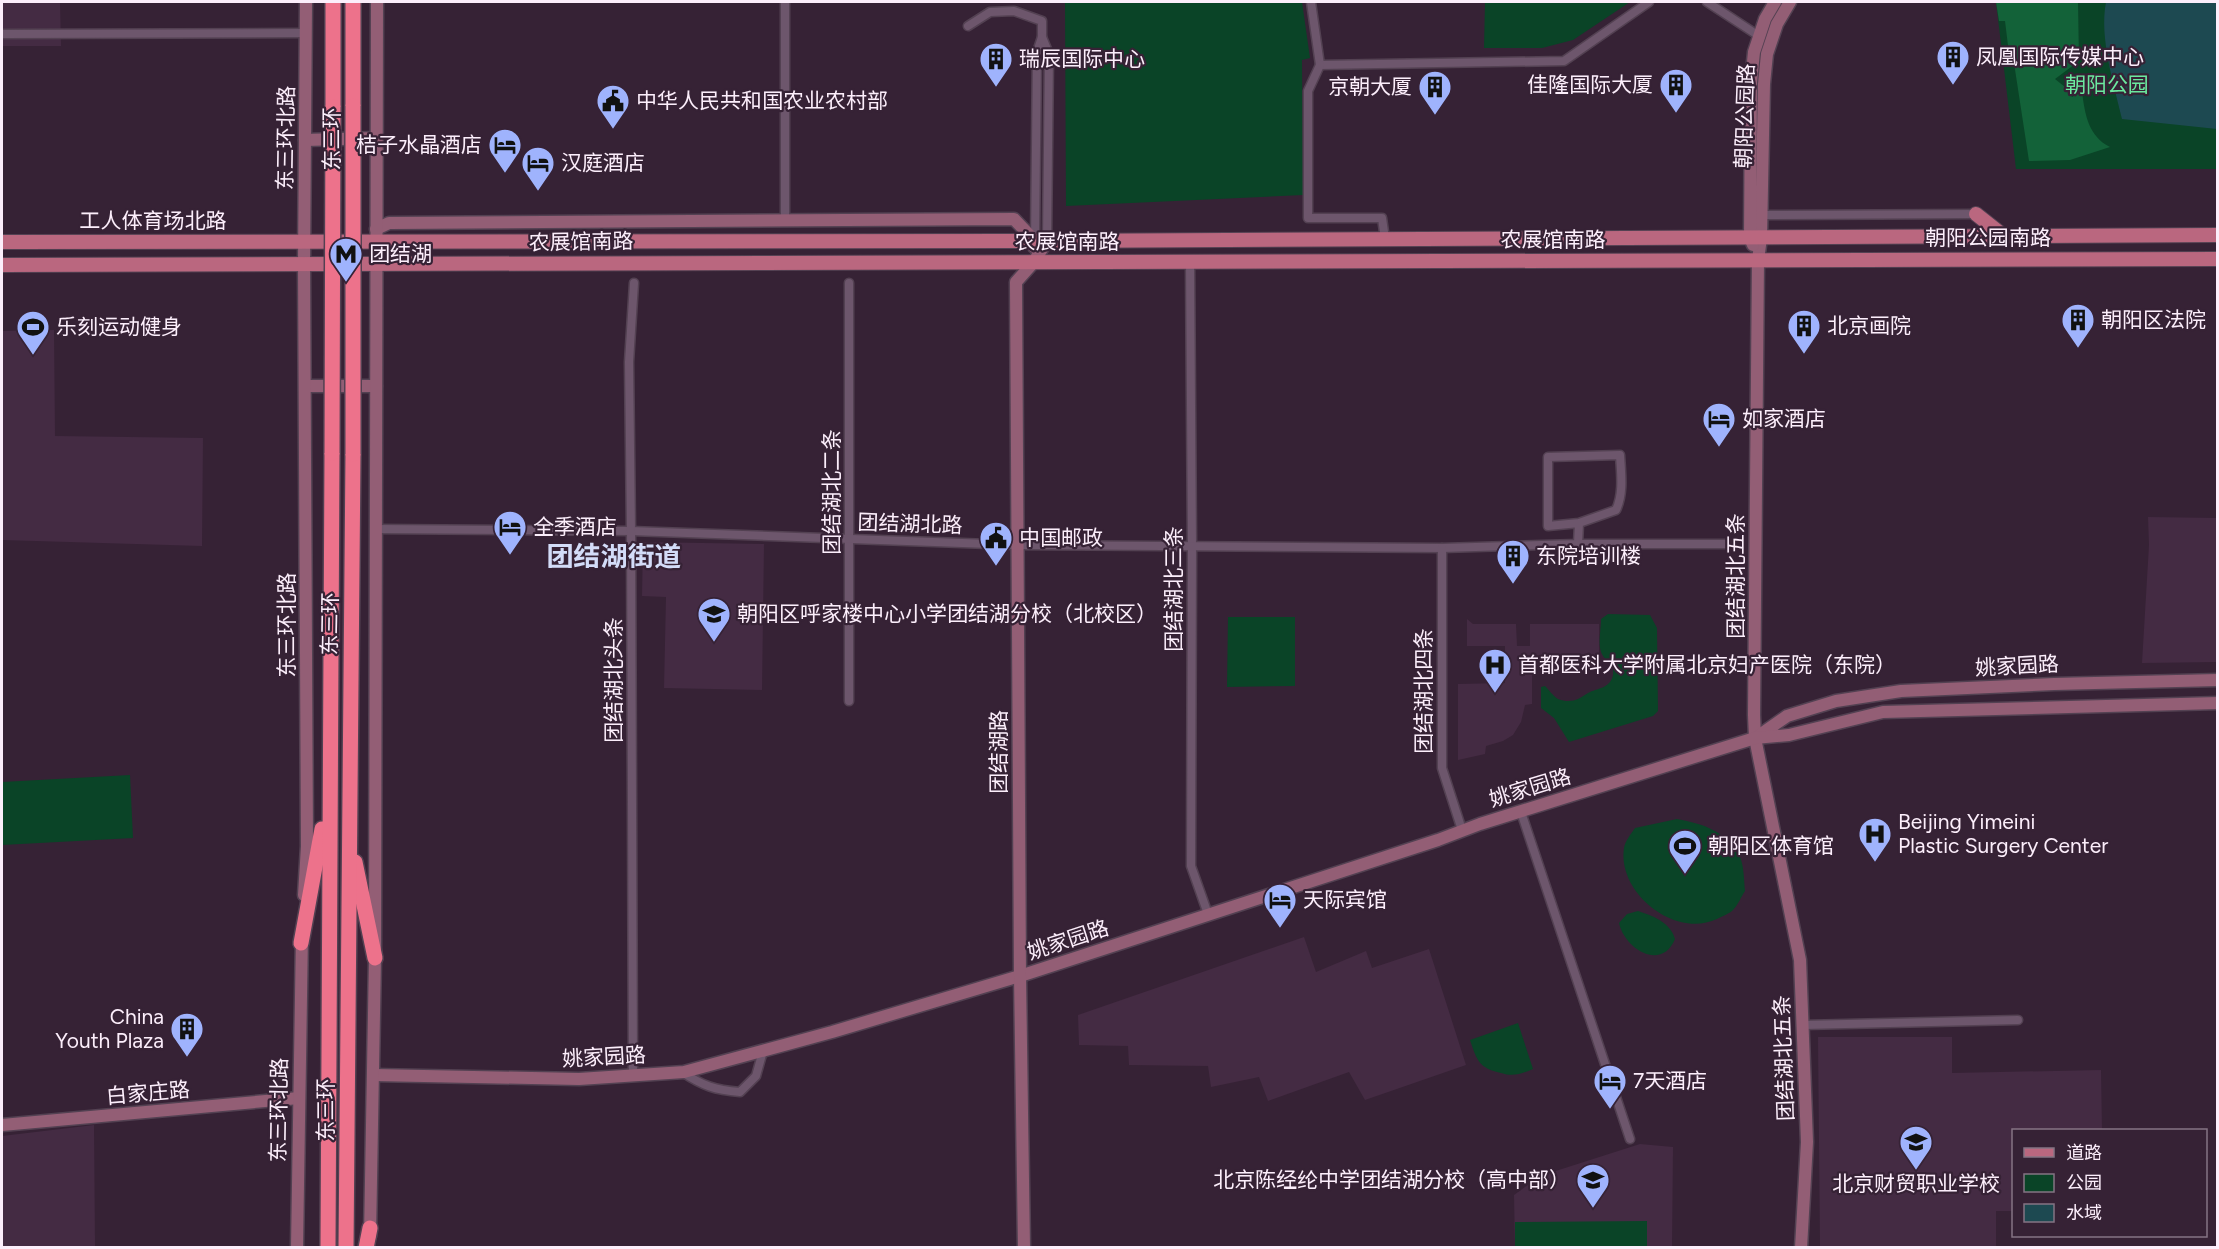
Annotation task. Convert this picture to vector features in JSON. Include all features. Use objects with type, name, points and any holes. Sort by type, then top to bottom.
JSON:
[{"type":"highway","name":"东三环","points":[[328,1248],[333,2]]},
{"type":"highway","name":"东三环","points":[[346,1248],[353,454],[353,2]]},
{"type":"highway","points":[[301,943],[330,791]]},
{"type":"highway","points":[[348,830],[375,958]]},
{"type":"highway","points":[[368,1248],[370,1228]]},
{"type":"main road","points":[[1976,214],[2005,237]]},
{"type":"main road","name":"农展馆南路","points":[[375,235],[1041,241],[1756,238]]},
{"type":"main road","name":"工人体育场北路","points":[[2,242],[304,241],[375,235]]},
{"type":"main road","name":"朝阳公园南路","points":[[1756,238],[2217,235]]},
{"type":"main road","name":"朝阳公园南路","points":[[1758,260],[2217,258]]},
{"type":"main road","name":"农展馆南路","points":[[304,264],[376,266],[590,262],[1758,260]]},
{"type":"main road","name":"工人体育场北路","points":[[2,265],[304,264]]},
{"type":"street","name":"东三环北路","points":[[297,1248],[301,943],[307,846],[304,264],[306,2]]},
{"type":"street","points":[[370,1228],[375,958],[376,2]]},
{"type":"street","points":[[785,220],[786,2]]},
{"type":"street","points":[[1311,2],[1320,66],[1308,91],[1308,218],[1382,218],[1385,239]]},
{"type":"street","points":[[1320,66],[1564,61],[1649,2]]},
{"type":"street","points":[[1707,2],[1759,36]]},
{"type":"street","name":"朝阳公园路","points":[[1756,238],[1751,82],[1754,52],[1765,19],[1775,2]]},
{"type":"street","name":"朝阳公园路","points":[[1756,238],[1761,215],[1764,84],[1767,54],[1777,24],[1790,2]]},
{"type":"street","points":[[968,26],[990,12],[1014,11],[1042,21],[1042,37],[1037,52],[1041,241]]},
{"type":"street","points":[[2,34],[306,33]]},
{"type":"street","points":[[1041,241],[1048,54],[1042,37]]},
{"type":"street","points":[[305,140],[376,138]]},
{"type":"street","points":[[1761,215],[1976,214]]},
{"type":"street","name":"农展馆南路","points":[[375,235],[389,223],[1014,219],[1041,241]]},
{"type":"street","name":"团结湖北五条","points":[[1756,238],[1758,260],[1755,738],[1800,960],[1807,1142],[1801,1248]]},
{"type":"street","name":"团结湖路","points":[[1024,1248],[1016,282],[1033,263],[1041,241]]},
{"type":"street","name":"团结湖北三条","points":[[1190,262],[1191,866],[1208,914]]},
{"type":"street","name":"团结湖北头条","points":[[633,1076],[632,531],[629,362],[634,283]]},
{"type":"street","name":"团结湖北二条","points":[[849,283],[851,540],[849,701]]},
{"type":"street","points":[[306,386],[376,386]]},
{"type":"street","points":[[1620,455],[1620,502],[1616,510],[1579,523],[1548,526],[1548,457],[1620,455]]},
{"type":"street","points":[[1578,544],[1579,523]]},
{"type":"street","name":"团结湖北路","points":[[376,529],[632,531],[851,540],[1192,548],[1442,548],[1578,544],[1731,544]]},
{"type":"street","name":"团结湖北四条","points":[[1442,548],[1442,768],[1462,830]]},
{"type":"street","name":"姚家园路","points":[[1755,738],[1787,717],[1836,701],[1901,691],[2217,680]]},
{"type":"street","name":"姚家园路","points":[[374,1075],[579,1079],[681,1072],[763,1051],[1020,976],[1462,830],[1755,738],[1789,735],[1883,712],[2217,703]]},
{"type":"street","points":[[1521,812],[1630,1139]]},
{"type":"street","points":[[1803,1025],[2018,1020]]},
{"type":"street","points":[[681,1072],[700,1084],[718,1090],[740,1092],[756,1076],[763,1051]]},
{"type":"street","name":"白家庄路","points":[[2,1125],[299,1098]]},
{"type":"shaded area","points":[[2,2],[60,2],[61,46],[2,46]]},
{"type":"shaded area","points":[[54,330],[55,436],[203,438],[202,546],[2,540],[2,331]]},
{"type":"shaded area","points":[[2148,517],[2217,518],[2217,662],[2142,663],[2149,545]]},
{"type":"shaded area","name":"朝阳区呼家楼中心小学团结湖分校（北校区）","points":[[643,542],[764,544],[762,690],[664,688],[666,597],[642,596]]},
{"type":"shaded area","name":"首都医科大学附属北京妇产医院（东院）","points":[[1467,619],[1473,624],[1516,624],[1517,646],[1530,646],[1530,624],[1599,624],[1599,668],[1532,668],[1532,704],[1525,705],[1521,722],[1513,735],[1486,746],[1485,754],[1458,760],[1458,684],[1505,683],[1505,646],[1467,646]]},
{"type":"shaded area","points":[[1304,937],[1316,972],[1366,951],[1372,968],[1429,949],[1466,1065],[1365,1100],[1349,1072],[1268,1101],[1259,1077],[1211,1087],[1208,1066],[1129,1065],[1128,1046],[1079,1045],[1078,1015]]},
{"type":"shaded area","name":"北京财贸职业学校","points":[[1818,1037],[1952,1037],[1952,1073],[2101,1070],[2102,1129],[2012,1129],[2012,1211],[1996,1211],[1996,1247],[1820,1247]]},
{"type":"shaded area","points":[[94,1125],[95,1247],[2,1247],[2,1136]]},
{"type":"shaded area","name":"北京陈经纶中学团结湖分校（高中部）","points":[[1640,1144],[1673,1147],[1672,1247],[1515,1247],[1514,1195],[1540,1176]]},
{"type":"green space","points":[[1065,2],[1302,2],[1310,58],[1302,60],[1303,195],[1066,206]]},
{"type":"green space","points":[[1485,2],[1630,2],[1573,40],[1542,48],[1484,48]]},
{"type":"green space","name":"朝阳公园","points":[[1996,2],[2217,2],[2217,169],[2016,169]]},
{"type":"green space","points":[[1996,2],[2078,2],[2079,61],[2055,79],[2072,97],[2082,92],[2086,116],[2092,131],[2110,147],[2070,160],[2029,161],[2014,63],[2010,62],[2005,21],[1999,21]]},
{"type":"green space","points":[[1608,614],[1650,615],[1657,628],[1658,711],[1653,716],[1569,742],[1554,718],[1541,708],[1541,687],[1545,686],[1558,699],[1571,701],[1609,683],[1613,671],[1602,655],[1600,644],[1601,619]]},
{"type":"green space","points":[[1228,617],[1295,617],[1295,686],[1227,687]]},
{"type":"green space","points":[[130,775],[133,838],[2,845],[2,782]]},
{"type":"green space","name":"朝阳区体育馆","points":[[1677,819],[1713,830],[1728,841],[1740,857],[1745,891],[1733,910],[1717,919],[1700,923],[1683,923],[1667,917],[1639,895],[1624,865],[1624,848],[1635,828]]},
{"type":"green space","points":[[1638,911],[1665,924],[1673,933],[1675,939],[1669,949],[1662,954],[1644,953],[1628,941],[1623,933],[1619,923],[1627,914]]},
{"type":"green space","points":[[1518,1023],[1533,1069],[1521,1074],[1509,1075],[1483,1066],[1470,1040]]},
{"type":"green space","points":[[1647,1221],[1647,1247],[1515,1247],[1515,1222]]},
{"type":"water","points":[[2106,2],[2217,2],[2217,129],[2122,119],[2106,46],[2104,16]]},
{"type":"place","name":"凤凰国际传媒中心","points":[[1953,86]]},
{"type":"place","name":"瑞辰国际中心","points":[[996,88]]},
{"type":"place","name":"佳隆国际大厦","points":[[1676,114]]},
{"type":"place","name":"京朝大厦","points":[[1435,116]]},
{"type":"place","name":"中华人民共和国农业农村部","points":[[613,130]]},
{"type":"place","name":"桔子水晶酒店","points":[[505,174]]},
{"type":"place","name":"汉庭酒店","points":[[538,192]]},
{"type":"place","name":"团结湖","points":[[346,283]]},
{"type":"place","name":"朝阳区法院","points":[[2078,349]]},
{"type":"place","name":"北京画院","points":[[1804,355]]},
{"type":"place","name":"乐刻运动健身","points":[[33,356]]},
{"type":"place","name":"如家酒店","points":[[1719,448]]},
{"type":"place","name":"全季酒店","points":[[510,556]]},
{"type":"place","name":"中国邮政","points":[[996,567]]},
{"type":"place","name":"东院培训楼","points":[[1513,585]]},
{"type":"place","name":"朝阳区呼家楼中心小学团结湖分校（北校区）","points":[[714,643]]},
{"type":"place","name":"首都医科大学附属北京妇产医院（东院）","points":[[1495,694]]},
{"type":"place","name":"Beijing Yimeini Plastic Surgery Center","points":[[1875,863]]},
{"type":"place","name":"朝阳区体育馆","points":[[1685,875]]},
{"type":"place","name":"天际宾馆","points":[[1280,929]]},
{"type":"place","name":"China Youth Plaza","points":[[187,1058]]},
{"type":"place","name":"7天酒店","points":[[1610,1110]]},
{"type":"place","name":"北京财贸职业学校","points":[[1916,1171]]},
{"type":"place","name":"北京陈经纶中学团结湖分校（高中部）","points":[[1593,1209]]},
{"type":"district","name":"团结湖街道","points":[[614,557]]}]
